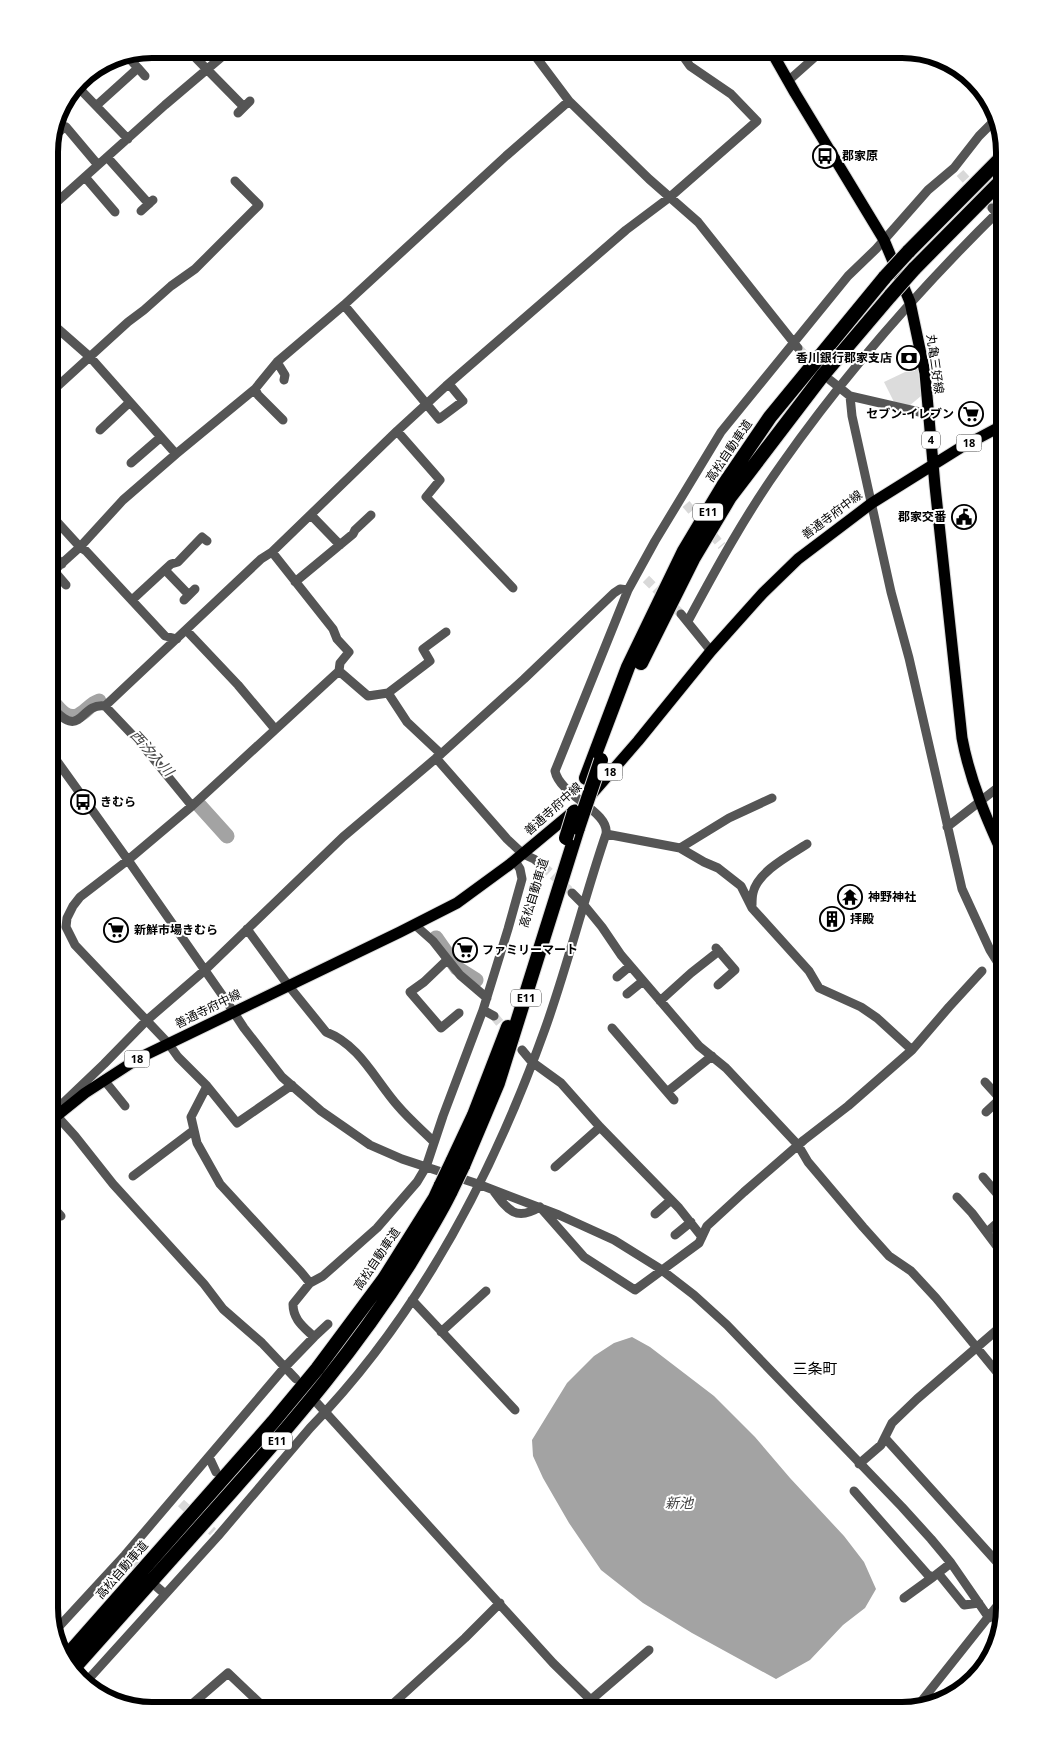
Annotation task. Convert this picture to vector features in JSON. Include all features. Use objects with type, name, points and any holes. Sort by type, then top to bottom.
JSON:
[{"type":"highway","name":"高松自動車道","points":[[457,1164],[513,1014],[586,778],[628,667],[689,543],[723,486],[770,417],[908,252],[996,163]]},
{"type":"highway","name":"高松自動車道","points":[[76,1665],[324,1385],[395,1287],[441,1212],[446,1188],[498,1083],[601,760],[636,671],[693,559],[730,497],[823,375],[914,269],[996,186]]},
{"type":"highway","name":"高松自動車道","points":[[69,1653],[317,1369],[384,1279],[435,1198],[446,1188]]},
{"type":"main road","name":"丸亀三好線","points":[[775,58],[884,240],[910,302],[925,373],[965,758],[979,801],[996,840]]},
{"type":"main road","name":"善通寺府中線","points":[[58,1114],[104,1080],[139,1058],[415,925],[457,902],[519,858],[583,803],[638,741],[711,650],[763,592],[798,559],[872,503],[960,448],[996,430]]},
{"type":"street","points":[[196,58],[244,107]]},
{"type":"street","points":[[58,201],[221,58]]},
{"type":"street","points":[[538,58],[569,101],[698,222],[796,345]]},
{"type":"street","points":[[58,715],[66,721],[72,721],[79,719],[95,706],[105,706],[261,559],[272,552],[426,404],[626,230],[670,197],[757,121],[731,94],[690,66],[684,58]]},
{"type":"street","points":[[788,81],[814,58]]},
{"type":"street","points":[[131,60],[145,76]]},
{"type":"street","points":[[97,105],[138,68]]},
{"type":"street","points":[[81,89],[128,139]]},
{"type":"street","points":[[58,567],[80,548],[124,500],[176,454],[256,390],[277,362],[344,305],[506,156],[569,101]]},
{"type":"street","points":[[89,1679],[326,1412],[371,1356],[430,1274],[466,1210],[508,1125],[545,1029],[606,834],[607,829],[602,819],[560,784],[554,771],[628,590],[683,501],[721,432],[796,345],[848,276],[884,240],[928,190],[957,171],[967,149],[993,123]]},
{"type":"street","points":[[61,130],[66,127],[98,165]]},
{"type":"street","points":[[107,157],[151,202],[141,211]]},
{"type":"street","points":[[84,177],[115,212]]},
{"type":"street","points":[[58,386],[128,322],[194,269],[259,205],[235,181]]},
{"type":"street","points":[[711,650],[685,617],[724,548],[780,466],[838,388],[910,302],[994,210],[996,213]]},
{"type":"street","points":[[344,305],[439,419],[463,402],[449,384]]},
{"type":"street","points":[[58,329],[90,358],[176,454]]},
{"type":"street","points":[[277,362],[285,375],[284,380]]},
{"type":"street","points":[[830,380],[850,396],[928,414]]},
{"type":"street","points":[[256,390],[258,395],[283,420]]},
{"type":"street","points":[[850,396],[852,416],[891,592],[911,667],[962,889],[996,960]]},
{"type":"street","points":[[100,430],[130,402]]},
{"type":"street","points":[[397,431],[440,480],[426,497],[513,588]]},
{"type":"street","points":[[131,463],[161,437]]},
{"type":"street","points":[[311,515],[340,545]]},
{"type":"street","points":[[295,582],[353,534],[371,515]]},
{"type":"street","points":[[58,524],[80,548],[86,551],[165,636],[177,639]]},
{"type":"street","points":[[132,600],[171,564],[178,562],[202,537],[207,542]]},
{"type":"street","points":[[272,552],[349,652],[340,663],[339,671],[192,806],[80,898],[67,918],[66,927],[75,944],[207,1086],[237,1124],[292,1085]]},
{"type":"street","points":[[58,560],[62,564]]},
{"type":"street","points":[[165,570],[189,595]]},
{"type":"street","points":[[638,571],[646,578]]},
{"type":"street","points":[[58,579],[66,585]]},
{"type":"street","points":[[58,1110],[146,1021],[205,970],[343,837],[439,756],[524,679],[614,593],[620,589],[628,590]]},
{"type":"street","points":[[186,630],[238,685],[275,729]]},
{"type":"street","points":[[339,671],[368,696],[388,693],[430,661],[424,649],[446,632]]},
{"type":"street","points":[[314,1337],[294,1315],[293,1304],[310,1283],[323,1276],[377,1228],[418,1182],[426,1167],[483,1010],[522,879],[519,858],[508,839],[439,756],[407,722],[388,693]]},
{"type":"street","points":[[105,706],[143,746],[192,806]]},
{"type":"street","points":[[58,763],[234,1011],[244,1028],[271,1064],[292,1085],[321,1111],[370,1145],[402,1160],[478,1184],[540,1207],[614,1240],[662,1270],[694,1295],[727,1325],[931,1539],[951,1563],[989,1618]]},
{"type":"street","points":[[947,827],[996,789]]},
{"type":"street","points":[[680,848],[729,818],[772,798]]},
{"type":"street","points":[[606,834],[680,848],[718,868],[741,886],[752,908],[809,971],[819,988],[861,1007],[878,1018],[912,1050]]},
{"type":"street","points":[[752,908],[753,892],[759,880],[767,871],[807,844]]},
{"type":"street","points":[[519,858],[534,859],[543,866]]},
{"type":"street","points":[[572,893],[584,904],[630,966],[699,1046],[726,1068],[798,1145],[808,1162],[863,1227],[889,1256],[911,1271],[996,1370]]},
{"type":"street","points":[[415,925],[433,941],[460,975],[487,998]]},
{"type":"street","points":[[247,929],[288,985],[326,1032],[353,1050],[368,1066],[398,1107],[434,1142]]},
{"type":"street","points":[[660,1001],[718,950],[735,970],[718,985]]},
{"type":"street","points":[[448,960],[410,992],[440,1028],[459,1013]]},
{"type":"street","points":[[617,977],[630,966]]},
{"type":"street","points":[[540,1207],[584,1257],[635,1290],[699,1243],[707,1226],[798,1145],[848,1106],[912,1050],[982,971]]},
{"type":"street","points":[[627,994],[643,981]]},
{"type":"street","points":[[483,1010],[494,1016]]},
{"type":"street","points":[[612,1028],[674,1100]]},
{"type":"street","points":[[522,1050],[532,1062],[562,1083],[702,1236]]},
{"type":"street","points":[[667,1092],[712,1056]]},
{"type":"street","points":[[104,1080],[125,1106]]},
{"type":"street","points":[[985,1082],[996,1094]]},
{"type":"street","points":[[207,1086],[191,1117],[197,1143],[220,1184],[310,1283]]},
{"type":"street","points":[[986,1112],[996,1106]]},
{"type":"street","points":[[58,1122],[75,1136],[113,1184],[204,1284],[223,1310],[262,1343],[296,1379]]},
{"type":"street","points":[[555,1166],[600,1126]]},
{"type":"street","points":[[133,1176],[194,1130]]},
{"type":"street","points":[[983,1176],[996,1191]]},
{"type":"street","points":[[493,1190],[505,1206],[515,1214],[524,1214],[540,1207]]},
{"type":"street","points":[[957,1197],[975,1224],[986,1232],[996,1245]]},
{"type":"street","points":[[655,1214],[671,1200]]},
{"type":"street","points":[[58,1212],[61,1216]]},
{"type":"street","points":[[675,1235],[691,1222]]},
{"type":"street","points":[[986,1232],[996,1224]]},
{"type":"street","points":[[442,1332],[486,1291]]},
{"type":"street","points":[[412,1300],[515,1410]]},
{"type":"street","points":[[59,1627],[128,1558],[178,1501],[209,1457],[285,1367],[328,1324]]},
{"type":"street","points":[[859,1464],[881,1445],[892,1423],[898,1417],[996,1331]]},
{"type":"street","points":[[317,1402],[553,1663],[593,1702]]},
{"type":"street","points":[[885,1438],[996,1561]]},
{"type":"street","points":[[209,1457],[216,1472]]},
{"type":"street","points":[[854,1491],[928,1575],[935,1575],[964,1605],[979,1604]]},
{"type":"street","points":[[229,1503],[238,1511]]},
{"type":"street","points":[[904,1598],[951,1563]]},
{"type":"street","points":[[157,1587],[165,1594]]},
{"type":"street","points":[[395,1702],[466,1638],[500,1603]]},
{"type":"street","points":[[922,1700],[996,1608]]},
{"type":"street","points":[[587,1702],[649,1650]]},
{"type":"street","points":[[194,1702],[228,1673],[259,1702]]},
{"type":"shaded area","points":[[915,369],[918,369],[921,396],[909,406],[894,402],[884,382],[905,372],[915,371]]},
{"type":"water","name":"新池","points":[[632,1337],[650,1347],[714,1396],[755,1437],[844,1536],[864,1562],[876,1589],[865,1608],[843,1625],[810,1660],[776,1679],[692,1633],[643,1603],[601,1570],[569,1523],[543,1478],[533,1456],[532,1440],[567,1383],[594,1356],[614,1343]]},
{"type":"waterway","name":"西汐入川","points":[[58,708],[62,712],[74,717],[99,701]]},
{"type":"waterway","name":"西汐入川","points":[[200,806],[227,836]]},
{"type":"waterway","name":"西汐入川","points":[[436,938],[457,968],[476,980]]},
{"type":"tunnel","points":[[960,173],[992,208]]},
{"type":"tunnel","points":[[798,348],[816,366]]},
{"type":"tunnel","points":[[686,504],[722,546]]},
{"type":"tunnel","points":[[646,579],[681,614]]},
{"type":"tunnel","points":[[543,866],[572,893]]},
{"type":"tunnel","points":[[494,1016],[522,1050]]},
{"type":"tunnel","points":[[181,1503],[213,1532]]},
{"type":"tunnel","points":[[131,1561],[145,1575]]},
{"type":"place","name":"郡家原","points":[[825,156]]},
{"type":"place","name":"香川銀行郡家支店","points":[[909,358]]},
{"type":"place","name":"セブン-イレブン","points":[[971,414]]},
{"type":"place","name":"郡家交番","points":[[964,517]]},
{"type":"place","name":"きむら","points":[[83,802]]},
{"type":"place","name":"神野神社","points":[[850,897]]},
{"type":"place","name":"拝殿","points":[[832,919]]},
{"type":"place","name":"新鮮市場きむら","points":[[116,930]]},
{"type":"place","name":"ファミリーマート","points":[[465,950]]},
{"type":"district","name":"三条町","points":[[815,1369]]}]
